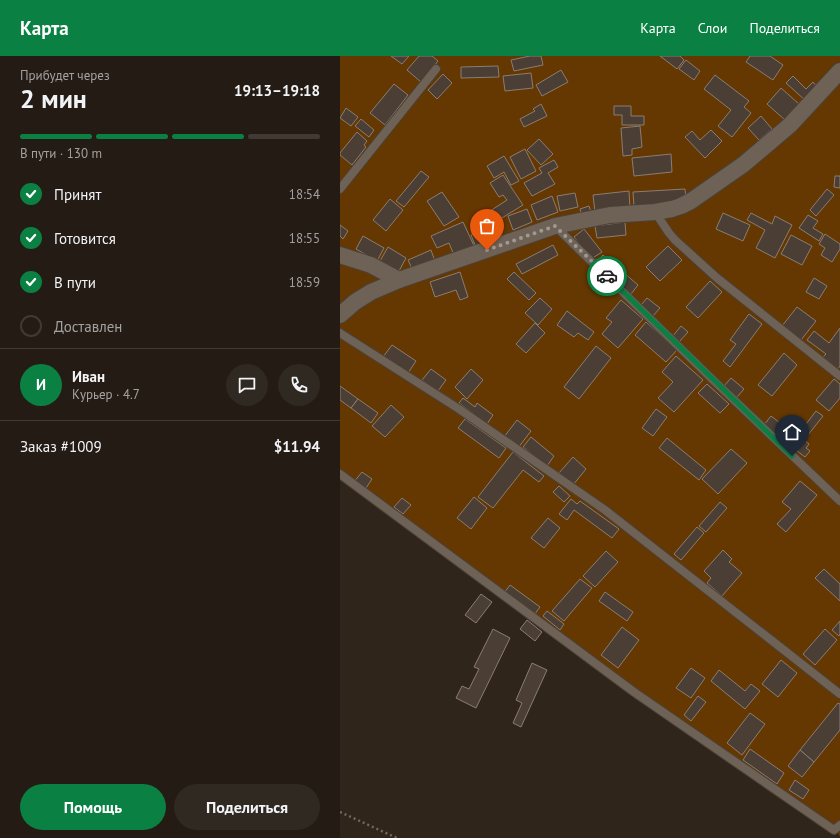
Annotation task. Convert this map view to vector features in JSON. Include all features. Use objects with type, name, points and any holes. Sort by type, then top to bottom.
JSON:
[{"type":"street","points":[[340,315],[355,302],[371,292],[399,280],[555,226],[610,215],[672,210],[686,204],[744,164],[790,125],[840,71]]},
{"type":"street","points":[[340,255],[371,266],[399,280]]},
{"type":"lane","points":[[340,189],[436,69]]},
{"type":"lane","points":[[655,212],[669,233],[717,278],[840,376]]},
{"type":"lane","points":[[555,226],[840,501]]},
{"type":"lane","points":[[340,333],[458,409],[605,510],[840,694]]},
{"type":"lane","points":[[340,474],[647,701],[834,830],[840,825]]},
{"type":"path","points":[[340,812],[397,838]]},
{"type":"shaded area","points":[[340,56],[840,56],[840,837],[837,831],[634,693],[443,555],[340,477]]},
{"type":"building","points":[[391,56],[409,56],[402,64]]},
{"type":"building","points":[[419,56],[432,56],[438,61],[421,82],[407,70]]},
{"type":"building","points":[[530,56],[541,56],[543,65],[514,71],[511,60]]},
{"type":"building","points":[[660,56],[680,56],[684,60],[677,69]]},
{"type":"building","points":[[750,56],[770,56],[783,65],[773,80],[746,62]]},
{"type":"building","points":[[686,60],[700,71],[694,80],[679,69]]},
{"type":"building","points":[[498,66],[499,77],[461,78],[461,67]]},
{"type":"building","points":[[561,70],[568,82],[542,96],[536,85]]},
{"type":"building","points":[[531,73],[533,88],[505,91],[503,76]]},
{"type":"building","points":[[443,74],[452,83],[437,99],[428,90]]},
{"type":"building","points":[[715,75],[749,101],[744,107],[751,113],[732,137],[718,126],[731,110],[704,89]]},
{"type":"building","points":[[793,76],[806,89],[813,82],[818,88],[806,101],[786,83]]},
{"type":"building","points":[[394,84],[408,95],[385,125],[370,113]]},
{"type":"building","points":[[781,88],[799,104],[785,120],[767,104]]},
{"type":"building","points":[[541,104],[547,116],[524,127],[520,119],[535,111],[533,109]]},
{"type":"building","points":[[614,106],[631,106],[631,116],[644,116],[644,125],[622,125],[622,115],[614,115]]},
{"type":"building","points":[[346,108],[358,117],[351,126],[340,118]]},
{"type":"building","points":[[761,116],[772,129],[759,140],[748,128]]},
{"type":"building","points":[[361,119],[374,130],[369,137],[355,126]]},
{"type":"building","points":[[640,126],[642,147],[632,149],[632,155],[623,156],[621,128]]},
{"type":"building","points":[[711,130],[722,141],[705,158],[685,137],[692,131],[700,140]]},
{"type":"building","points":[[357,132],[367,141],[364,145],[366,147],[352,165],[340,155],[340,153]]},
{"type":"building","points":[[539,139],[553,154],[541,165],[527,150]]},
{"type":"building","points":[[525,149],[536,171],[521,179],[510,157]]},
{"type":"building","points":[[671,154],[672,172],[634,176],[632,158]]},
{"type":"building","points":[[504,156],[519,181],[511,185],[504,172],[494,178],[487,166]]},
{"type":"building","points":[[554,160],[558,167],[548,173],[555,184],[532,196],[524,183],[542,173],[539,168]]},
{"type":"building","points":[[421,171],[429,177],[404,207],[396,201]]},
{"type":"building","points":[[503,175],[523,205],[497,221],[490,211],[507,200],[503,195],[499,197],[490,183]]},
{"type":"building","points":[[835,176],[840,176],[840,188],[834,187]]},
{"type":"building","points":[[685,189],[686,199],[676,204],[634,207],[633,192]]},
{"type":"building","points":[[827,189],[834,195],[816,216],[810,210]]},
{"type":"building","points":[[629,191],[630,209],[595,212],[593,195]]},
{"type":"building","points":[[442,192],[459,217],[444,226],[427,201]]},
{"type":"building","points":[[575,193],[578,207],[560,211],[557,196]]},
{"type":"building","points":[[552,196],[558,212],[537,220],[531,205]]},
{"type":"building","points":[[390,199],[403,210],[386,231],[373,220]]},
{"type":"building","points":[[589,206],[592,215],[582,217],[580,209]]},
{"type":"building","points":[[527,209],[532,222],[513,230],[508,216]]},
{"type":"building","points":[[723,213],[750,225],[743,241],[716,229]]},
{"type":"building","points":[[751,213],[772,224],[775,216],[792,225],[775,258],[756,248],[765,230],[747,220]]},
{"type":"building","points":[[808,215],[818,221],[813,228],[823,234],[819,241],[799,228]]},
{"type":"building","points":[[463,222],[476,250],[456,260],[449,243],[437,248],[431,236]]},
{"type":"building","points":[[625,222],[626,235],[597,238],[595,226]]},
{"type":"building","points":[[340,225],[348,231],[343,239],[340,236]]},
{"type":"building","points":[[492,226],[498,241],[477,250],[471,235]]},
{"type":"building","points":[[584,229],[602,252],[591,259],[574,237]]},
{"type":"building","points":[[825,234],[840,244],[840,249],[832,262],[821,255],[825,248],[819,244]]},
{"type":"building","points":[[791,235],[812,246],[802,265],[781,254]]},
{"type":"building","points":[[363,236],[384,248],[377,261],[356,249]]},
{"type":"building","points":[[553,245],[558,255],[522,274],[516,264]]},
{"type":"building","points":[[668,246],[682,260],[660,281],[646,267]]},
{"type":"building","points":[[388,247],[406,258],[399,271],[380,261]]},
{"type":"building","points":[[431,250],[436,264],[414,273],[408,260]]},
{"type":"building","points":[[603,255],[638,285],[631,294],[595,263]]},
{"type":"building","points":[[460,272],[468,297],[460,300],[456,290],[435,297],[430,282]]},
{"type":"building","points":[[514,272],[536,293],[529,300],[507,279]]},
{"type":"building","points":[[814,278],[827,286],[819,299],[806,292]]},
{"type":"building","points":[[710,281],[722,292],[698,318],[686,307]]},
{"type":"building","points":[[540,298],[552,309],[538,325],[525,313]]},
{"type":"building","points":[[647,298],[660,308],[653,316],[641,305]]},
{"type":"building","points":[[621,300],[643,319],[618,348],[602,334],[612,322],[606,318]]},
{"type":"building","points":[[797,307],[816,321],[801,340],[782,326]]},
{"type":"building","points":[[567,311],[594,332],[588,340],[578,333],[574,337],[557,325]]},
{"type":"building","points":[[749,314],[762,324],[730,367],[723,361],[736,344],[730,340]]},
{"type":"building","points":[[646,322],[677,350],[666,362],[635,335]]},
{"type":"building","points":[[535,323],[545,333],[526,353],[516,344]]},
{"type":"building","points":[[681,326],[688,332],[679,342],[673,336]]},
{"type":"building","points":[[840,328],[840,366],[837,370],[822,358],[826,354],[807,340],[814,331],[829,343]]},
{"type":"building","points":[[392,345],[416,361],[408,373],[383,357]]},
{"type":"building","points":[[596,346],[611,358],[579,399],[564,387]]},
{"type":"building","points":[[784,353],[797,365],[772,396],[758,385]]},
{"type":"building","points":[[676,356],[703,380],[674,412],[658,398],[673,382],[662,372]]},
{"type":"building","points":[[431,369],[446,380],[438,391],[422,380]]},
{"type":"building","points":[[471,369],[483,380],[467,399],[455,387]]},
{"type":"building","points":[[731,378],[744,389],[737,397],[724,386]]},
{"type":"building","points":[[834,379],[840,384],[840,398],[829,411],[816,400]]},
{"type":"building","points":[[707,384],[729,404],[720,413],[698,393]]},
{"type":"building","points":[[340,386],[358,399],[351,408],[340,400]]},
{"type":"building","points":[[463,398],[475,407],[477,403],[493,415],[487,424],[459,403]]},
{"type":"building","points":[[358,399],[378,413],[371,423],[351,408]]},
{"type":"building","points":[[391,405],[404,417],[385,437],[372,426]]},
{"type":"building","points":[[656,409],[667,417],[653,436],[642,428]]},
{"type":"building","points":[[816,411],[823,416],[804,440],[809,444],[806,448],[810,451],[805,457],[764,425],[771,416],[797,436]]},
{"type":"building","points":[[465,419],[506,448],[499,458],[458,428]]},
{"type":"building","points":[[517,420],[531,431],[518,448],[504,437]]},
{"type":"building","points":[[531,437],[554,456],[547,466],[523,447]]},
{"type":"building","points":[[667,438],[706,470],[699,480],[659,448]]},
{"type":"building","points":[[731,449],[747,463],[718,494],[702,479]]},
{"type":"building","points":[[513,452],[544,476],[539,482],[523,470],[493,508],[478,497]]},
{"type":"building","points":[[573,457],[586,469],[573,485],[559,473]]},
{"type":"building","points":[[362,472],[372,479],[364,491],[353,483]]},
{"type":"building","points":[[800,481],[817,495],[786,532],[777,524],[791,509],[782,502]]},
{"type":"building","points":[[559,486],[570,496],[564,502],[553,492]]},
{"type":"building","points":[[474,497],[487,508],[471,529],[457,518]]},
{"type":"building","points":[[402,498],[411,505],[403,514],[394,507]]},
{"type":"building","points":[[571,499],[577,504],[580,501],[619,529],[612,538],[574,510],[567,520],[559,514]]},
{"type":"building","points":[[720,502],[727,508],[706,532],[699,526]]},
{"type":"building","points":[[548,518],[560,528],[544,548],[531,538]]},
{"type":"building","points":[[697,527],[704,533],[681,560],[674,554]]},
{"type":"building","points":[[723,550],[732,559],[729,562],[742,573],[722,596],[707,583],[711,578],[704,571]]},
{"type":"building","points":[[606,551],[618,562],[595,587],[583,576]]},
{"type":"building","points":[[824,569],[840,584],[840,601],[815,578]]},
{"type":"building","points":[[580,579],[592,588],[564,621],[552,611]]},
{"type":"building","points":[[510,585],[540,607],[534,615],[504,593]]},
{"type":"building","points":[[605,592],[633,612],[627,621],[599,601]]},
{"type":"building","points":[[481,594],[492,602],[476,623],[465,615]]},
{"type":"building","points":[[547,611],[564,624],[560,630],[543,616]]},
{"type":"building","points":[[527,620],[542,632],[535,641],[520,629]]},
{"type":"building","points":[[840,621],[840,634],[839,636],[832,630]]},
{"type":"building","points":[[622,627],[639,640],[618,668],[601,655]]},
{"type":"building","points":[[493,629],[510,638],[476,708],[456,698],[462,686],[469,689],[479,669],[474,667]]},
{"type":"building","points":[[825,629],[837,640],[815,665],[803,654]]},
{"type":"building","points":[[781,660],[797,673],[778,697],[762,684]]},
{"type":"building","points":[[532,663],[547,670],[521,727],[513,723],[522,703],[516,700]]},
{"type":"building","points":[[691,668],[705,678],[691,698],[676,688]]},
{"type":"building","points":[[719,670],[745,691],[751,684],[760,691],[745,709],[711,681]]},
{"type":"building","points":[[698,696],[706,702],[691,721],[684,715]]},
{"type":"building","points":[[838,703],[840,704],[840,730],[814,762],[800,750]]},
{"type":"building","points":[[750,713],[765,724],[742,755],[727,743]]},
{"type":"building","points":[[750,749],[784,773],[777,784],[743,760]]},
{"type":"building","points":[[800,750],[814,762],[802,777],[788,766]]},
{"type":"building","points":[[795,780],[809,790],[803,799],[789,790]]},
{"type":"way so far","points":[[487,250],[555,226],[607,276]]},
{"type":"route","points":[[607,276],[792,456]]}]
